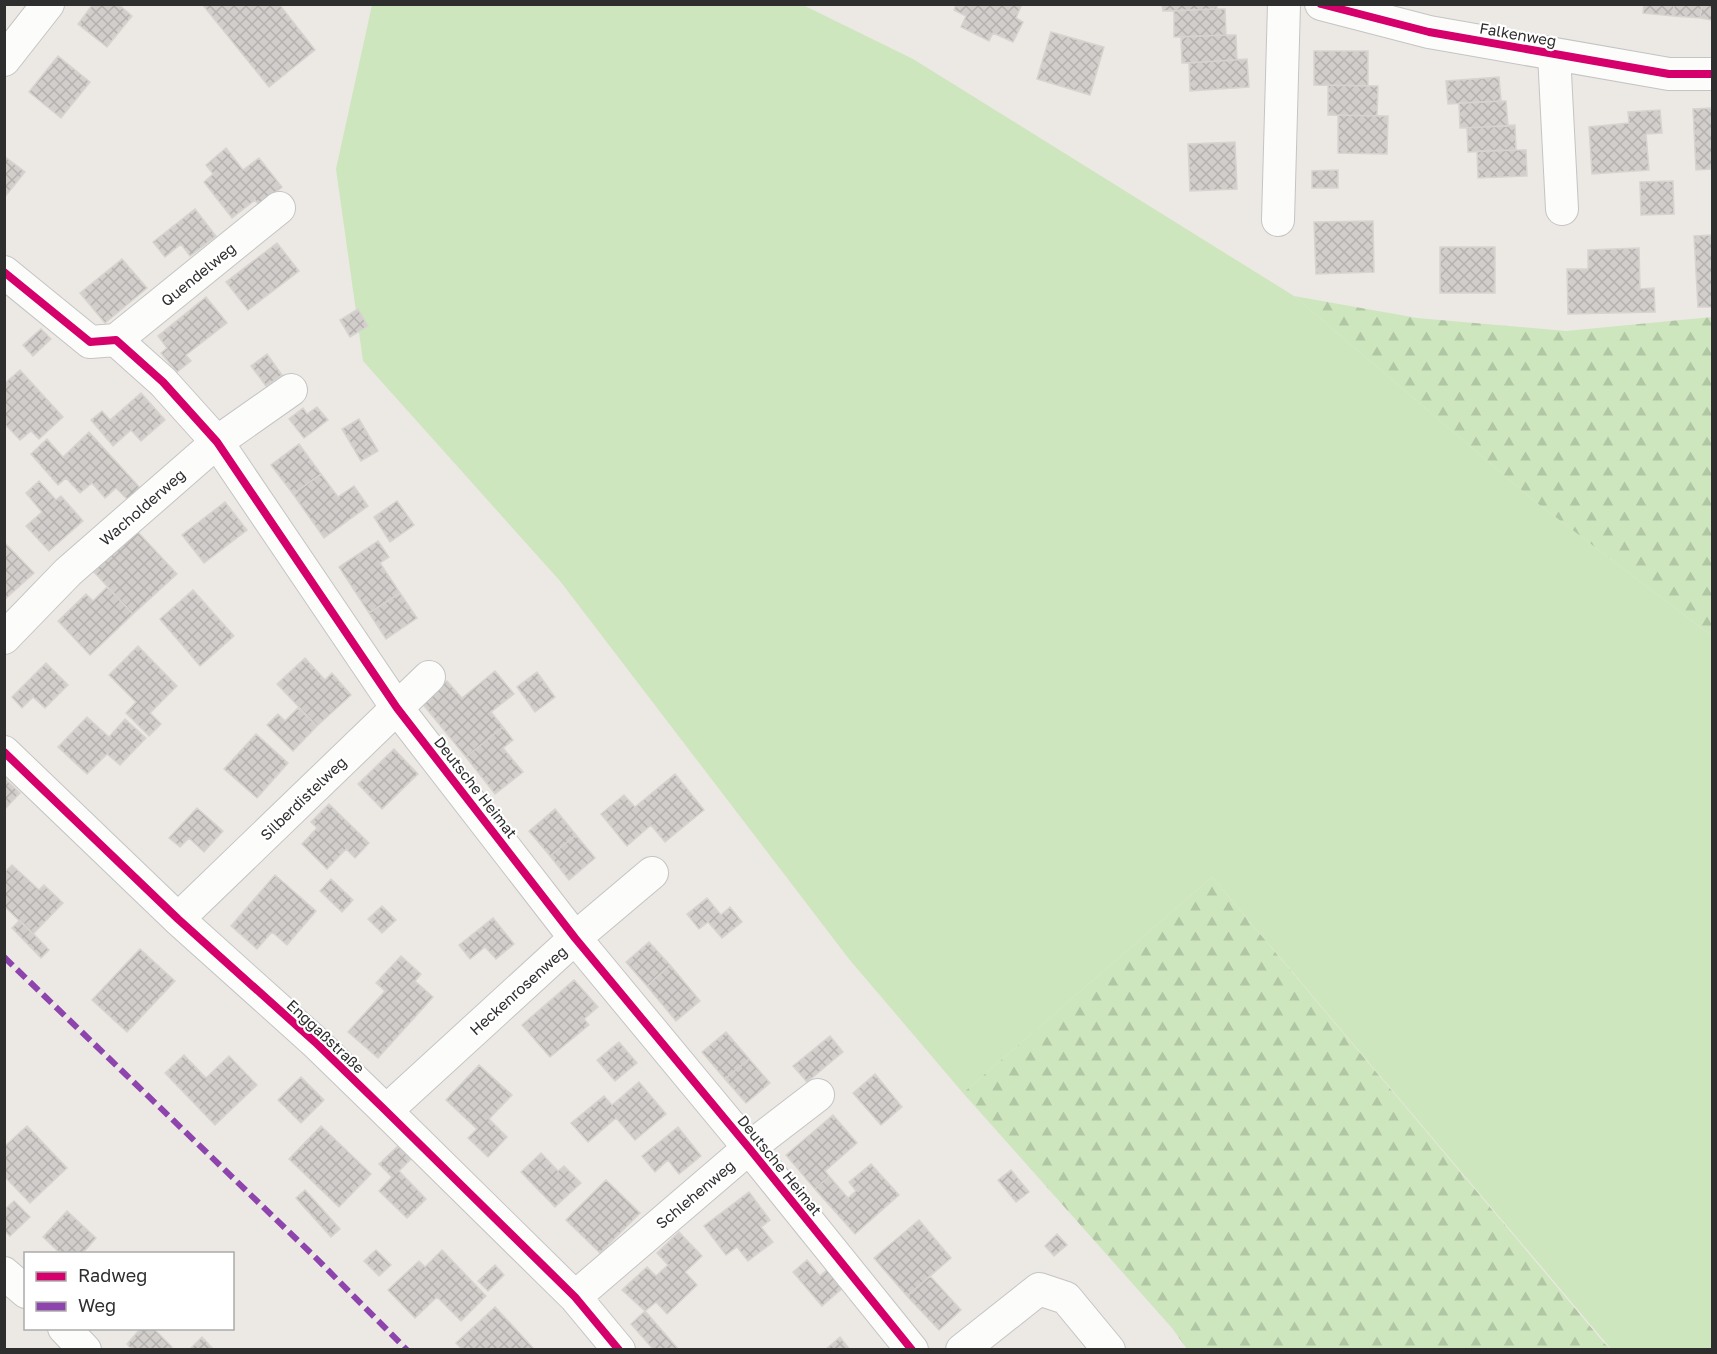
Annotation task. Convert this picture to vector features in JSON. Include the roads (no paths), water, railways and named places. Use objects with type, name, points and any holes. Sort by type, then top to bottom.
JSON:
[{"type":"street","points":[[4,60],[48,4]]},
{"type":"street","points":[[1278,220],[1284,4]]},
{"type":"street","name":"Falkenweg","points":[[1321,4],[1429,32],[1669,74],[1713,74]]},
{"type":"street","name":"Falkenweg","points":[[1554,54],[1562,209]]},
{"type":"street","name":"Quendelweg","points":[[116,340],[279,208]]},
{"type":"street","points":[[4,272],[90,342],[116,340]]},
{"type":"street","name":"Deutsche Heimat","points":[[116,340],[163,382],[217,442],[397,708],[575,938],[912,1350]]},
{"type":"street","name":"Wacholderweg","points":[[4,638],[68,572],[217,442],[291,390]]},
{"type":"street","name":"Silberdistelweg","points":[[178,919],[429,677]]},
{"type":"street","name":"Enggaßstraße","points":[[4,752],[178,919],[315,1042],[386,1111],[575,1297],[619,1350]]},
{"type":"street","name":"Heckenrosenweg","points":[[386,1111],[575,938],[652,873]]},
{"type":"street","name":"Schlehenweg","points":[[575,1297],[749,1148],[818,1095]]},
{"type":"street","points":[[4,1273],[24,1290]]},
{"type":"street","points":[[962,1350],[1039,1289],[1066,1298],[1109,1350]]},
{"type":"street","points":[[65,1330],[85,1350]]}]
